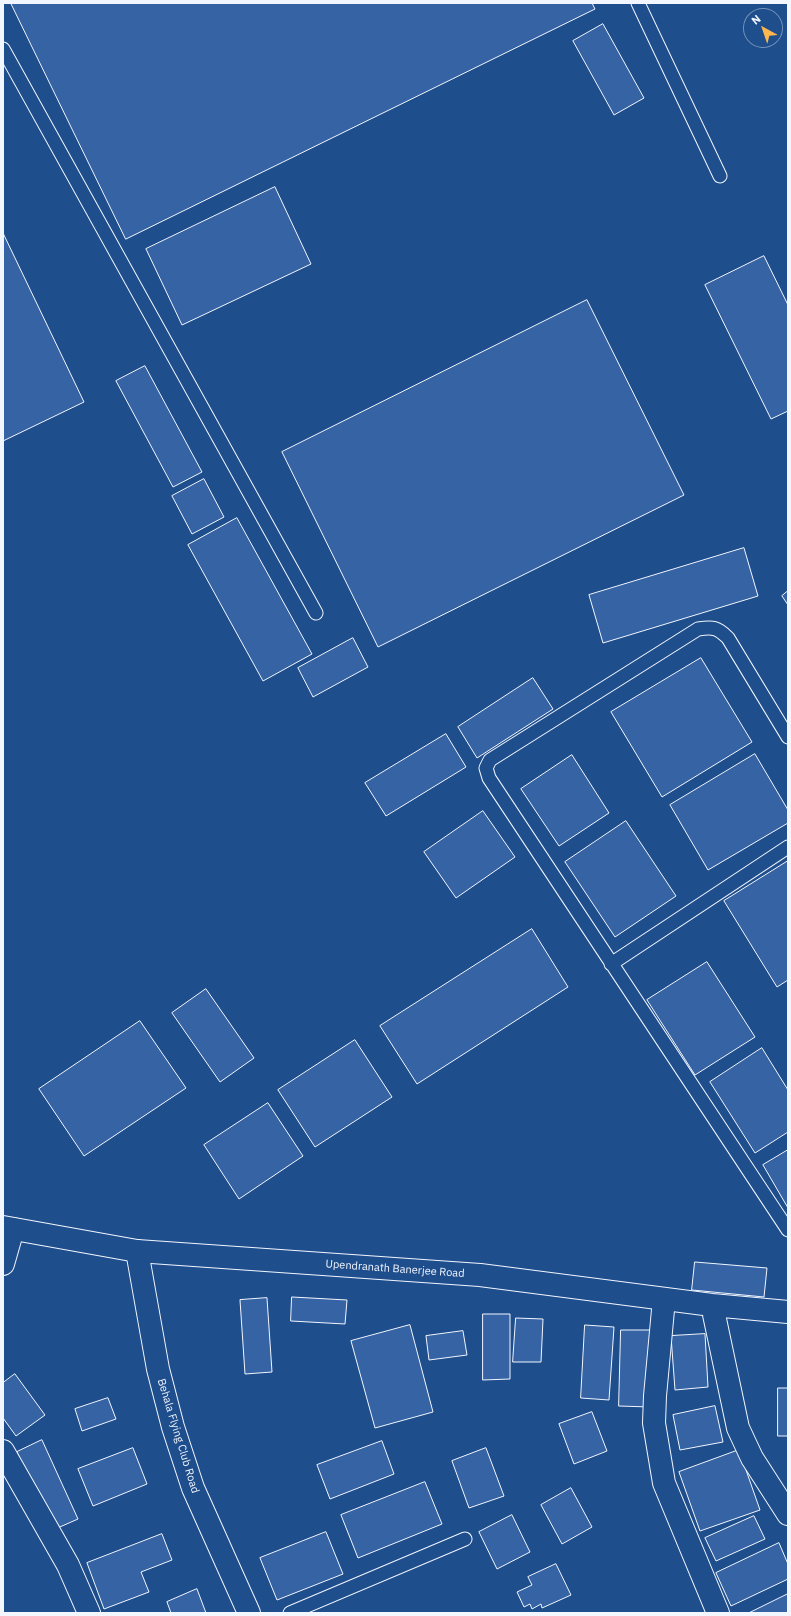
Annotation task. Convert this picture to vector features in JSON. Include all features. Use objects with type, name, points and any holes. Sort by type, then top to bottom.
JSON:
[{"type":"street","name":"Upendranath Banerjee Road","points":[[8,1228],[137,1251],[480,1275],[712,1305],[788,1312]]},
{"type":"street","points":[[3,1264],[8,1228]]},
{"type":"street","name":"Behala Flying Club Road","points":[[137,1251],[158,1369],[173,1427],[193,1488],[249,1613]]},
{"type":"street","points":[[664,1299],[654,1423],[664,1483],[718,1613]]},
{"type":"street","points":[[712,1305],[738,1428],[752,1458],[788,1514]]},
{"type":"street","points":[[3,1451],[68,1565],[89,1613]]},
{"type":"lane","points":[[638,3],[720,176]]},
{"type":"lane","points":[[3,48],[316,613]]},
{"type":"lane","points":[[788,737],[728,638],[720,630],[712,627],[698,629],[490,760],[486,768],[489,778],[788,1230]]},
{"type":"lane","points":[[611,964],[788,847]]},
{"type":"lane","points":[[290,1613],[465,1539]]},
{"type":"building","points":[[11,3],[592,3],[595,9],[126,239]]},
{"type":"building","points":[[603,24],[644,98],[614,115],[573,41]]},
{"type":"building","points":[[275,187],[311,264],[182,325],[146,249]]},
{"type":"building","points":[[3,233],[84,402],[3,441]]},
{"type":"building","points":[[764,256],[788,305],[788,411],[771,419],[705,285]]},
{"type":"building","points":[[587,300],[684,495],[378,647],[282,452]]},
{"type":"building","points":[[145,366],[202,472],[173,487],[116,381]]},
{"type":"building","points":[[204,479],[224,517],[192,534],[172,496]]},
{"type":"building","points":[[237,518],[312,654],[263,681],[188,545]]},
{"type":"building","points":[[744,548],[758,596],[603,643],[589,595]]},
{"type":"building","points":[[788,591],[788,605],[782,596]]},
{"type":"building","points":[[353,638],[368,667],[313,697],[298,668]]},
{"type":"building","points":[[701,658],[752,742],[662,797],[611,712]]},
{"type":"building","points":[[533,678],[553,709],[477,758],[458,727]]},
{"type":"building","points":[[446,734],[466,767],[386,816],[365,783]]},
{"type":"building","points":[[755,754],[788,810],[788,823],[708,870],[670,805]]},
{"type":"building","points":[[572,755],[609,813],[559,846],[521,789]]},
{"type":"building","points":[[483,811],[515,857],[456,898],[424,852]]},
{"type":"building","points":[[626,821],[676,896],[615,937],[565,862]]},
{"type":"building","points":[[788,861],[788,980],[777,987],[724,901]]},
{"type":"building","points":[[532,929],[568,987],[417,1084],[380,1026]]},
{"type":"building","points":[[707,962],[755,1037],[695,1075],[647,1000]]},
{"type":"building","points":[[206,989],[254,1058],[220,1082],[172,1013]]},
{"type":"building","points":[[140,1021],[186,1088],[84,1156],[39,1089]]},
{"type":"building","points":[[355,1040],[392,1097],[315,1147],[278,1090]]},
{"type":"building","points":[[762,1048],[788,1090],[788,1132],[755,1153],[710,1082]]},
{"type":"building","points":[[268,1103],[303,1156],[239,1199],[204,1145]]},
{"type":"building","points":[[788,1150],[788,1208],[763,1165]]},
{"type":"building","points":[[695,1262],[767,1268],[764,1297],[692,1290]]},
{"type":"building","points":[[292,1297],[347,1300],[345,1324],[291,1321]]},
{"type":"building","points":[[267,1298],[272,1372],[245,1374],[240,1300]]},
{"type":"building","points":[[483,1314],[510,1314],[510,1379],[483,1380]]},
{"type":"building","points":[[516,1318],[543,1319],[541,1362],[513,1362]]},
{"type":"building","points":[[410,1325],[433,1412],[375,1428],[351,1341]]},
{"type":"building","points":[[585,1325],[614,1327],[609,1400],[581,1398]]},
{"type":"building","points":[[621,1330],[653,1330],[650,1407],[619,1406]]},
{"type":"building","points":[[463,1331],[467,1355],[429,1360],[426,1336]]},
{"type":"building","points":[[705,1334],[708,1387],[675,1390],[671,1336]]},
{"type":"building","points":[[15,1374],[45,1415],[16,1436],[3,1418],[3,1383]]},
{"type":"building","points":[[778,1388],[788,1388],[788,1436],[778,1436]]},
{"type":"building","points":[[108,1398],[116,1419],[82,1431],[75,1409]]},
{"type":"building","points":[[715,1406],[723,1442],[680,1450],[673,1415]]},
{"type":"building","points":[[592,1412],[607,1451],[574,1464],[559,1424]]},
{"type":"building","points":[[42,1440],[78,1519],[53,1530],[17,1452]]},
{"type":"building","points":[[382,1441],[394,1474],[330,1499],[317,1465]]},
{"type":"building","points":[[133,1448],[147,1484],[93,1506],[78,1469]]},
{"type":"building","points":[[486,1448],[504,1496],[469,1508],[452,1461]]},
{"type":"building","points":[[739,1450],[760,1510],[700,1531],[679,1472]]},
{"type":"building","points":[[425,1482],[442,1524],[358,1558],[341,1515]]},
{"type":"building","points":[[571,1488],[592,1527],[562,1544],[541,1505]]},
{"type":"building","points":[[512,1515],[530,1552],[497,1569],[479,1532]]},
{"type":"building","points":[[754,1516],[765,1539],[716,1561],[705,1538]]},
{"type":"building","points":[[326,1532],[343,1574],[277,1600],[260,1558]]},
{"type":"building","points":[[162,1534],[172,1560],[141,1572],[149,1592],[104,1609],[87,1563]]},
{"type":"building","points":[[779,1543],[788,1564],[788,1579],[731,1606],[716,1573]]},
{"type":"building","points":[[556,1564],[571,1595],[542,1608],[541,1604],[532,1609],[530,1604],[524,1607],[517,1592],[532,1585],[528,1577]]},
{"type":"building","points":[[197,1589],[206,1613],[171,1613],[167,1602]]},
{"type":"building","points":[[788,1594],[788,1613],[749,1613]]}]
